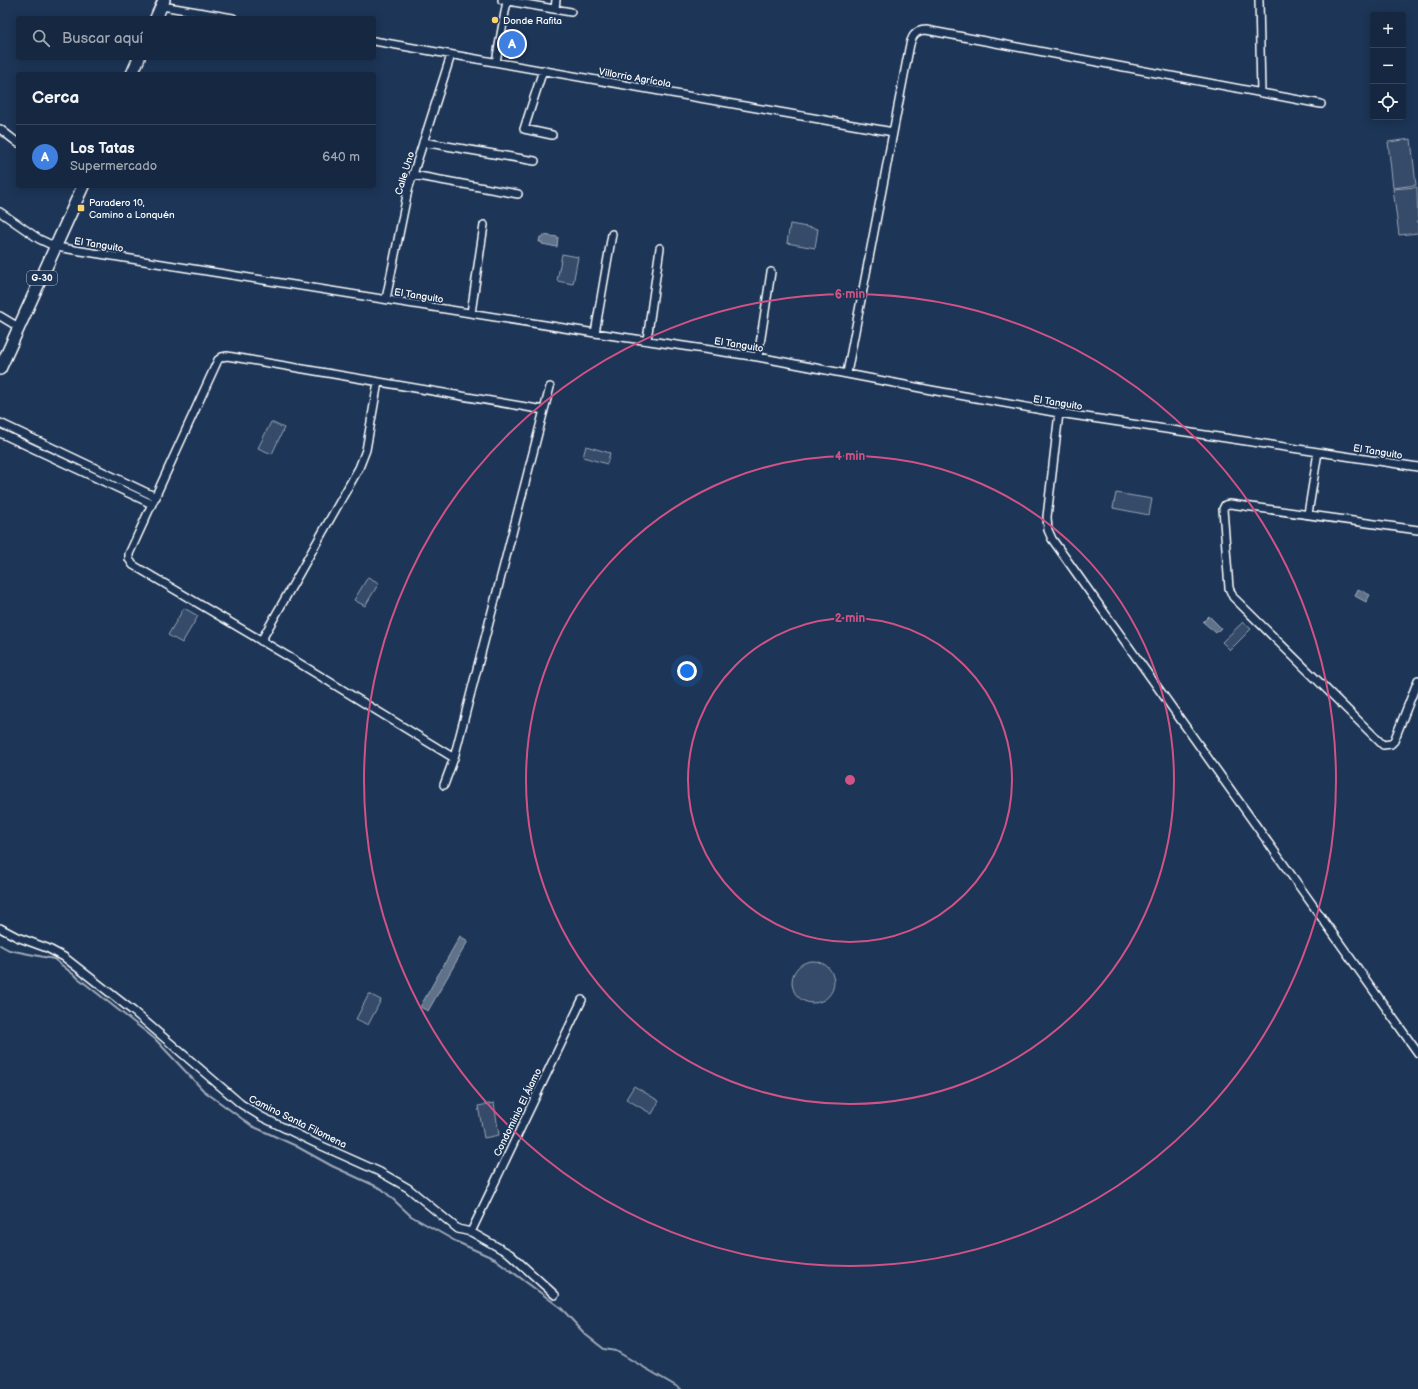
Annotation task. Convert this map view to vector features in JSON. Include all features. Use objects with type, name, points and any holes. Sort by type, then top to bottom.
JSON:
[{"type":"main road","points":[[157,16],[163,3]]},
{"type":"main road","points":[[133,72],[138,60]]},
{"type":"main road","name":"G-30","points":[[0,369],[20,328],[81,188]]},
{"type":"street","points":[[496,62],[504,0],[571,12]]},
{"type":"street","points":[[554,9],[556,0]]},
{"type":"street","points":[[1259,0],[1261,92]]},
{"type":"street","points":[[163,3],[225,16]]},
{"type":"street","points":[[847,373],[911,39],[919,30],[933,31],[1321,104]]},
{"type":"street","name":"Villorrio Agrícola","points":[[376,41],[893,132]]},
{"type":"street","name":"Calle Uno","points":[[386,299],[407,196],[451,55]]},
{"type":"street","points":[[543,70],[524,130],[552,135]]},
{"type":"street","points":[[0,129],[16,141]]},
{"type":"street","points":[[423,142],[535,161]]},
{"type":"street","points":[[413,175],[518,194]]},
{"type":"street","name":"El Tanguito","points":[[0,212],[39,239],[56,247],[595,333],[758,357],[1059,413],[1418,467]]},
{"type":"street","points":[[471,313],[484,225]]},
{"type":"street","points":[[595,333],[612,234]]},
{"type":"street","points":[[647,340],[660,248]]},
{"type":"street","points":[[758,357],[771,272]]},
{"type":"street","points":[[0,316],[20,328]]},
{"type":"street","points":[[454,758],[131,563],[129,554],[218,360],[222,357],[227,356],[544,410]]},
{"type":"street","points":[[260,641],[359,468],[366,450],[378,382]]},
{"type":"street","points":[[444,785],[454,758],[550,387]]},
{"type":"street","points":[[1059,413],[1047,517],[1048,530],[1052,539],[1418,1053]]},
{"type":"street","points":[[0,423],[156,497]]},
{"type":"street","points":[[0,433],[152,504]]},
{"type":"street","points":[[1308,514],[1318,452]]},
{"type":"street","points":[[1418,530],[1230,504],[1225,505],[1223,512],[1230,591],[1233,597],[1383,745],[1391,744],[1394,740],[1418,680]]},
{"type":"street","name":"Camino Santa Filomena","points":[[0,928],[64,957],[133,1011],[241,1104],[257,1114],[313,1142],[380,1172],[408,1188],[458,1229],[471,1232],[510,1254],[555,1294]]},
{"type":"street","name":"Condominio El Álamo","points":[[471,1232],[582,1000]]},
{"type":"shaded area","points":[[1411,139],[1416,185],[1393,188],[1388,142]]},
{"type":"shaded area","points":[[1417,187],[1418,233],[1399,235],[1393,189]]},
{"type":"shaded area","points":[[790,224],[818,229],[815,248],[787,243]]},
{"type":"shaded area","points":[[543,235],[558,237],[557,247],[539,242],[540,237]]},
{"type":"shaded area","points":[[562,254],[578,257],[573,284],[557,281]]},
{"type":"shaded area","points":[[271,422],[284,428],[272,454],[258,448]]},
{"type":"shaded area","points":[[586,446],[610,453],[607,464],[583,457]]},
{"type":"shaded area","points":[[1116,493],[1152,499],[1149,515],[1113,508]]},
{"type":"shaded area","points":[[368,577],[379,583],[365,606],[354,600]]},
{"type":"shaded area","points":[[1358,589],[1370,595],[1366,602],[1355,596]]},
{"type":"shaded area","points":[[184,608],[198,616],[182,643],[168,635]]},
{"type":"shaded area","points":[[1209,616],[1221,628],[1216,633],[1203,622]]},
{"type":"shaded area","points":[[1243,622],[1251,629],[1230,650],[1222,642]]},
{"type":"shaded area","points":[[460,936],[468,941],[428,1011],[420,1007]]},
{"type":"shaded area","points":[[813,961],[828,967],[834,982],[828,997],[813,1003],[798,997],[792,982],[798,967]]},
{"type":"shaded area","points":[[369,994],[381,1000],[368,1025],[356,1019]]},
{"type":"shaded area","points":[[634,1086],[659,1101],[652,1114],[626,1099]]},
{"type":"shaded area","points":[[494,1103],[499,1135],[484,1138],[478,1106]]},
{"type":"waterway","points":[[0,945],[9,950],[54,959],[155,1039],[204,1091],[252,1126],[294,1145],[332,1166],[382,1189],[411,1216],[457,1242],[495,1259],[561,1308],[586,1335],[604,1349],[616,1351],[681,1389]]},
{"type":"place","name":"Donde Rafita","points":[[495,20]]},
{"type":"place","name":"Los Tatas","points":[[512,44]]},
{"type":"place","name":"Paradero 10, Camino a Lonquén","points":[[81,208]]}]
